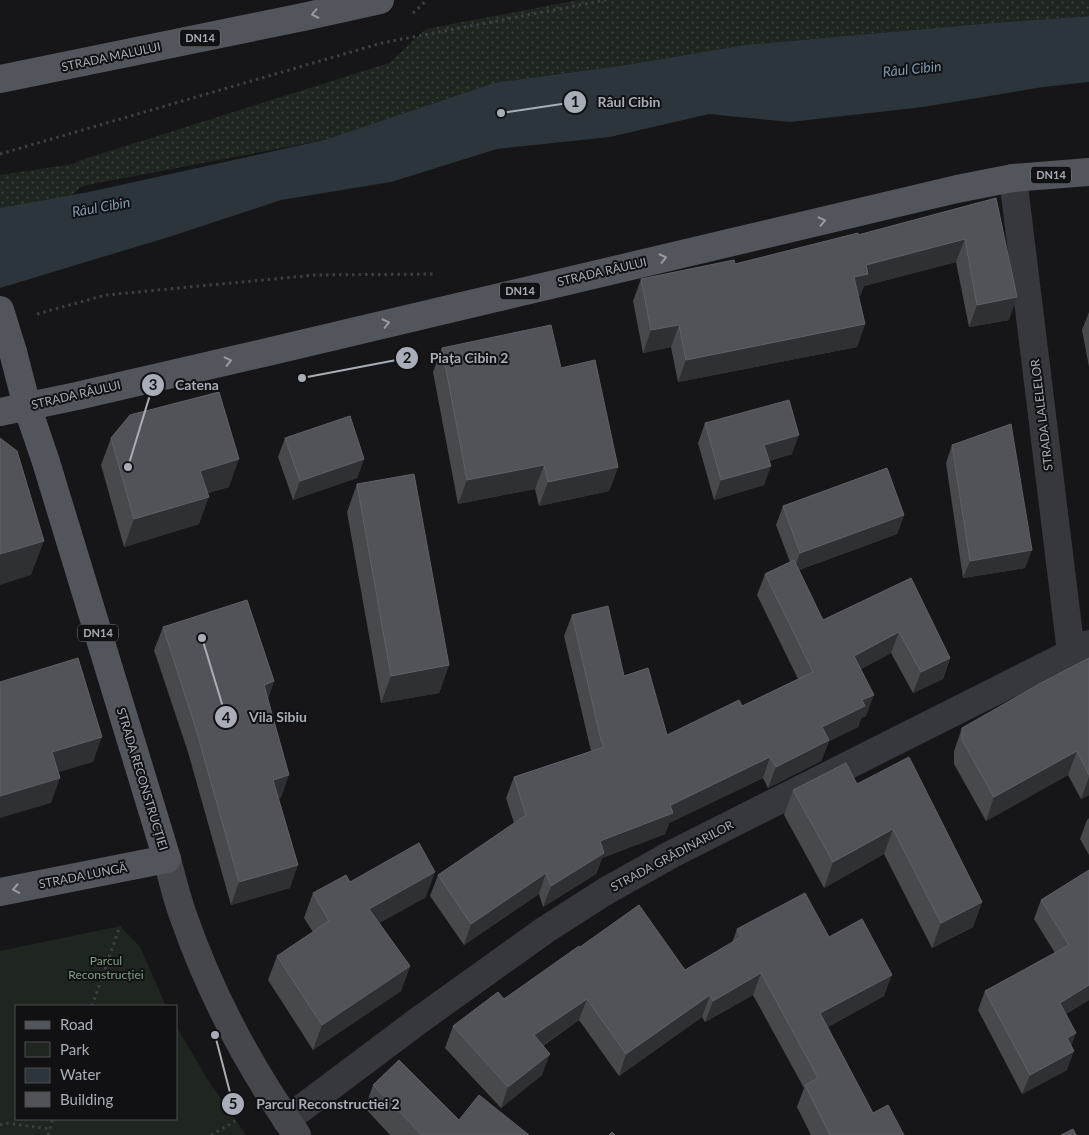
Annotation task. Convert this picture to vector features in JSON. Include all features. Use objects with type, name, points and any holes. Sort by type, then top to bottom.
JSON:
[{"type":"main road","name":"STRADA MALULUI","points":[[9,77],[380,0]]},
{"type":"main road","name":"STRADA RÂULUI","points":[[0,412],[276,350],[958,189],[1013,178],[1089,172]]},
{"type":"main road","name":"DN14","points":[[0,310],[27,406]]},
{"type":"main road","name":"STRADA RECONSTRUCȚIEI","points":[[27,406],[46,462],[184,917],[209,981],[243,1051],[292,1128]]},
{"type":"main road","name":"STRADA LUNGĂ","points":[[0,892],[167,859]]},
{"type":"street","name":"STRADA LALELELOR","points":[[1013,178],[1080,648]]},
{"type":"street","name":"STRADA GRĂDINARILOR","points":[[292,1128],[418,1021],[529,941],[606,891],[672,854],[1080,648]]},
{"type":"path","points":[[0,154],[382,43],[606,0]]},
{"type":"path","points":[[29,316],[115,294],[315,275],[437,274]]},
{"type":"path","points":[[92,1005],[120,926]]},
{"type":"path","points":[[48,1135],[53,1120]]},
{"type":"path","points":[[211,1135],[235,1121]]},
{"type":"path","points":[[0,1124],[6,1123],[50,1129]]},
{"type":"green space","points":[[579,0],[1089,0],[1089,16],[744,45],[626,65],[494,83],[324,140],[81,187],[0,257],[0,175],[73,164],[389,63],[426,29]]},
{"type":"green space","name":"Parcul Reconstrucției","points":[[120,926],[140,947],[166,1005],[15,1005],[15,1120],[178,1120],[178,1029],[208,1080],[246,1135],[0,1135],[0,951]]},
{"type":"water","points":[[1089,16],[1089,82],[1043,87],[923,107],[790,122],[709,114],[610,137],[497,149],[391,182],[281,200],[172,236],[0,288],[0,208],[89,192],[324,140],[494,83],[626,65],[744,45]]},
{"type":"building","points":[[996,198],[1017,297],[977,305],[965,239],[866,265],[868,274],[854,277],[865,324],[686,360],[679,325],[651,330],[641,279],[734,260],[735,264],[858,233],[858,235]]},
{"type":"building","points":[[551,325],[561,368],[595,360],[618,467],[548,482],[544,465],[467,480],[442,348]]},
{"type":"building","points":[[219,392],[239,459],[200,471],[209,497],[134,519],[111,438],[130,415]]},
{"type":"building","points":[[789,400],[799,435],[764,445],[771,466],[721,480],[705,423]]},
{"type":"building","points":[[350,416],[364,459],[300,481],[285,438]]},
{"type":"building","points":[[1011,424],[1032,550],[970,561],[952,445]]},
{"type":"building","points":[[0,438],[17,451],[44,541],[0,554]]},
{"type":"building","points":[[887,468],[904,515],[800,553],[783,506]]},
{"type":"building","points":[[414,474],[449,665],[391,676],[357,484]]},
{"type":"building","points":[[794,560],[823,620],[911,578],[950,658],[921,672],[899,632],[854,656],[874,695],[862,700],[865,706],[822,727],[829,740],[776,767],[770,757],[670,805],[673,813],[600,841],[604,853],[551,886],[546,873],[471,924],[438,875],[526,815],[514,777],[604,747],[572,615],[608,606],[624,676],[648,668],[667,735],[739,700],[742,706],[813,672],[765,574]]},
{"type":"building","points":[[247,600],[274,681],[264,685],[289,775],[273,780],[298,865],[239,882],[196,729],[163,627]]},
{"type":"building","points":[[78,658],[102,737],[52,752],[60,778],[0,796],[0,682]]},
{"type":"building","points":[[1089,658],[1089,775],[1077,751],[994,797],[962,740],[962,728]]},
{"type":"building","points":[[909,757],[982,902],[941,923],[893,829],[833,862],[793,790],[846,763],[857,784]]},
{"type":"building","points":[[419,843],[435,872],[369,909],[410,966],[322,1025],[277,956],[329,921],[313,893],[346,875],[350,882]]},
{"type":"building","points":[[1089,870],[1089,985],[1060,1003],[1076,1033],[1067,1038],[1074,1051],[1030,1075],[985,991],[1069,945],[1041,900]]},
{"type":"building","points":[[805,893],[829,937],[862,919],[892,975],[820,1013],[873,1113],[888,1105],[904,1135],[830,1135],[805,1085],[818,1078],[761,973],[713,1001],[710,995],[626,1054],[587,999],[534,1035],[550,1054],[508,1087],[453,1026],[498,992],[504,999],[639,905],[685,970],[741,937],[737,929]]},
{"type":"building","points":[[399,1060],[459,1120],[479,1095],[529,1135],[422,1135],[373,1085]]},
{"type":"building","points":[[1073,1129],[1076,1135],[1061,1135]]},
{"type":"place","name":"Râul Cibin","points":[[501,113]]},
{"type":"place","name":"Piața Cibin 2","points":[[302,378]]},
{"type":"place","name":"Catena","points":[[128,467]]},
{"type":"place","name":"Vila Sibiu","points":[[202,638]]},
{"type":"place","name":"Parcul Reconstructiei 2","points":[[215,1035]]}]
